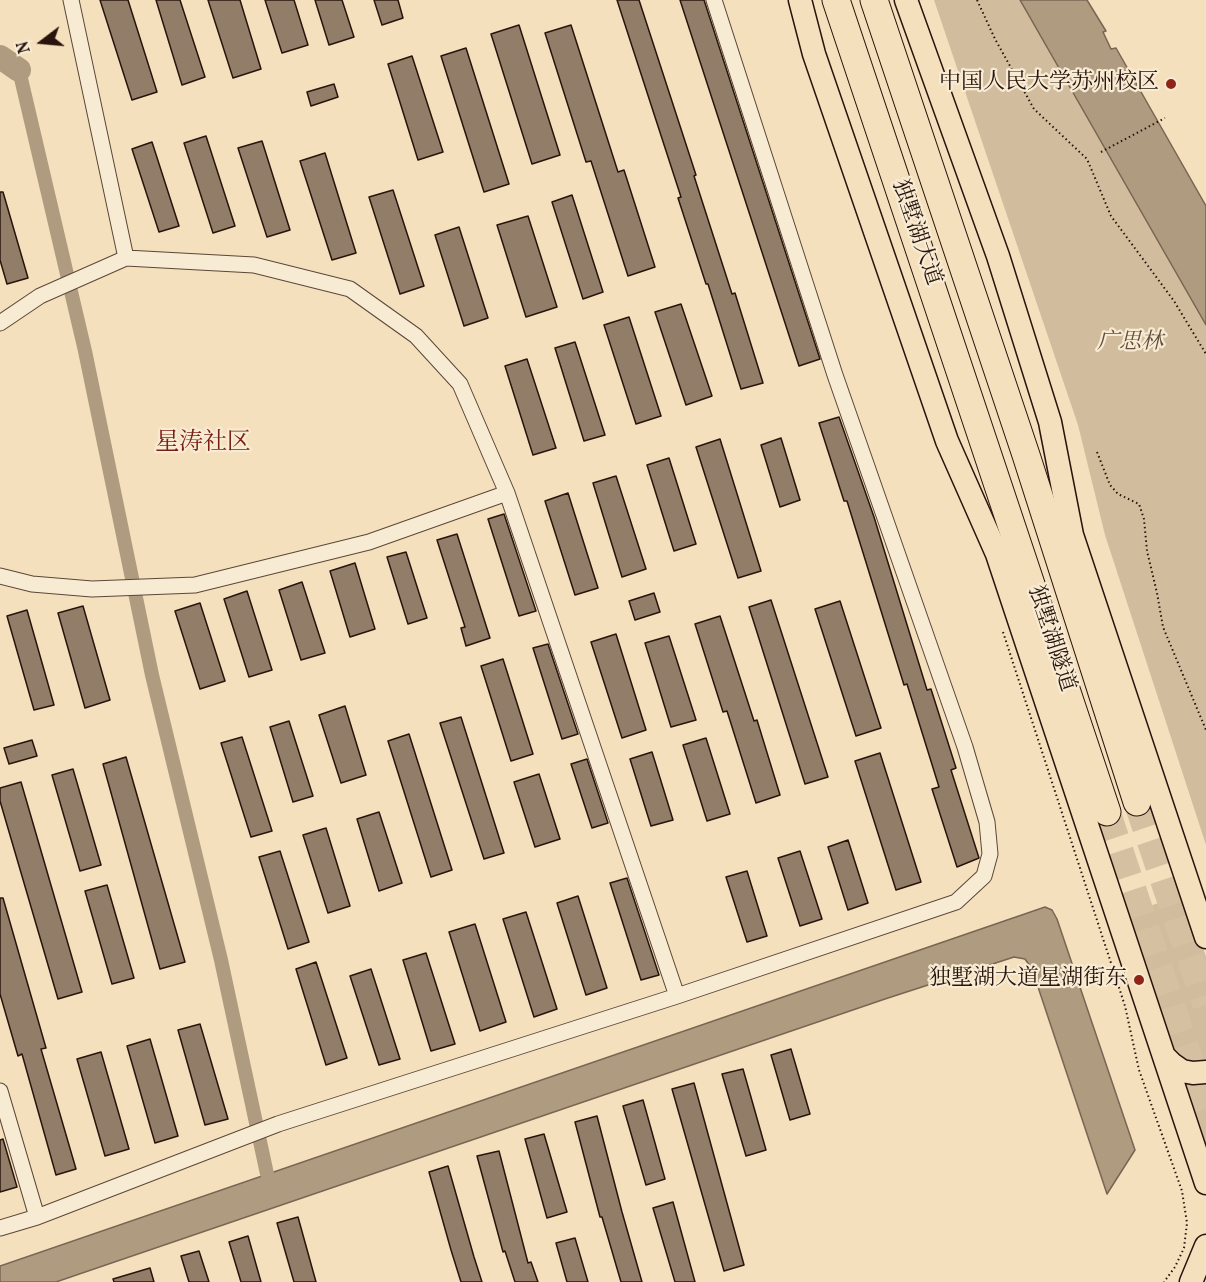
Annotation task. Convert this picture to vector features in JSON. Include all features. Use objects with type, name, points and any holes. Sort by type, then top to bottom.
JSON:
[{"type":"highway","name":"独墅湖大道","points":[[836,0],[993,466]]},
{"type":"highway","name":"独墅湖大道","points":[[874,0],[1026,455]]},
{"type":"highway","name":"独墅湖隧道","points":[[1026,455],[1137,802]]},
{"type":"highway","name":"独墅湖隧道","points":[[993,466],[1107,812]]},
{"type":"main road","points":[[800,0],[814,54],[944,430],[997,554],[1206,1183]]},
{"type":"main road","points":[[906,0],[998,256],[1050,422],[1072,535],[1206,937]]},
{"type":"main road","points":[[1164,1056],[1182,1071],[1206,1072]]},
{"type":"main road","points":[[1191,1282],[1206,1246]]},
{"type":"street","points":[[71,0],[126,258]]},
{"type":"street","points":[[0,1228],[37,1217],[278,1124],[677,996],[956,902],[984,876],[990,854],[987,822],[964,747],[835,375],[714,0]]},
{"type":"street","points":[[0,323],[40,296],[126,258],[254,265],[350,289],[416,336],[460,384],[507,493],[677,996]]},
{"type":"street","points":[[0,576],[32,584],[92,589],[195,585],[369,542],[507,493]]},
{"type":"street","points":[[0,1091],[37,1217]]},
{"type":"path","points":[[977,0],[1034,109],[1087,159],[1111,216],[1174,301],[1206,354]]},
{"type":"path","points":[[1101,152],[1165,118]]},
{"type":"path","points":[[1097,452],[1110,485],[1118,494],[1139,504],[1144,519],[1146,551],[1157,593],[1162,627],[1206,730]]},
{"type":"path","points":[[1003,632],[1125,1006],[1139,1070],[1182,1191],[1187,1223],[1184,1248],[1175,1267],[1164,1282]]},
{"type":"green space","name":"广思林","points":[[934,0],[1020,0],[1206,325],[1206,845],[1105,535],[1078,425]]},
{"type":"green space","points":[[1185,894],[1206,957],[1206,1063],[1191,1064],[1172,1053],[1123,915]]},
{"type":"green space","points":[[1180,1077],[1206,1078],[1206,1162]]},
{"type":"shaded area","points":[[1020,0],[1087,0],[1106,31],[1103,32],[1111,49],[1116,48],[1206,206],[1206,325]]},
{"type":"shaded area","points":[[1045,907],[1052,910],[1057,919],[1135,1150],[1107,1194],[1032,969],[1025,959],[1014,957],[56,1282],[0,1282],[0,1266]]},
{"type":"building","points":[[100,0],[128,0],[157,92],[132,100]]},
{"type":"building","points":[[156,0],[180,0],[205,77],[182,85]]},
{"type":"building","points":[[208,0],[240,0],[261,69],[233,78]]},
{"type":"building","points":[[265,0],[294,0],[308,45],[282,53]]},
{"type":"building","points":[[315,0],[342,0],[354,37],[329,45]]},
{"type":"building","points":[[374,0],[398,0],[403,18],[382,25]]},
{"type":"building","points":[[617,0],[639,0],[732,294],[735,293],[763,383],[741,389],[678,198],[681,197]]},
{"type":"building","points":[[680,0],[704,0],[820,359],[799,366]]},
{"type":"building","points":[[519,25],[560,155],[532,164],[491,34]]},
{"type":"building","points":[[571,25],[618,172],[624,170],[655,267],[628,276],[591,161],[586,162],[545,33]]},
{"type":"building","points":[[466,48],[509,184],[484,192],[441,56]]},
{"type":"building","points":[[412,56],[443,152],[418,160],[388,64]]},
{"type":"building","points":[[334,84],[338,97],[311,106],[307,92]]},
{"type":"building","points":[[206,136],[235,226],[213,233],[184,143]]},
{"type":"building","points":[[262,141],[290,230],[267,237],[238,148]]},
{"type":"building","points":[[152,142],[179,226],[159,232],[132,149]]},
{"type":"building","points":[[325,153],[356,253],[332,260],[300,161]]},
{"type":"building","points":[[393,190],[424,286],[400,294],[369,197]]},
{"type":"building","points":[[0,192],[3,192],[28,278],[7,284],[0,260]]},
{"type":"building","points":[[572,195],[603,292],[583,299],[552,202]]},
{"type":"building","points":[[528,216],[557,307],[526,317],[497,225]]},
{"type":"building","points":[[459,227],[488,318],[464,326],[435,235]]},
{"type":"building","points":[[681,304],[712,396],[686,405],[655,312]]},
{"type":"building","points":[[629,317],[661,416],[636,424],[604,325]]},
{"type":"building","points":[[575,342],[605,435],[584,441],[555,348]]},
{"type":"building","points":[[527,359],[556,448],[533,455],[505,366]]},
{"type":"building","points":[[839,417],[874,517],[927,690],[931,689],[956,768],[951,770],[979,858],[957,867],[932,789],[939,787],[907,684],[904,685],[847,501],[844,501],[819,423]]},
{"type":"building","points":[[781,438],[800,500],[780,507],[761,445]]},
{"type":"building","points":[[720,439],[761,571],[738,578],[696,447]]},
{"type":"building","points":[[669,458],[696,544],[674,551],[647,465]]},
{"type":"building","points":[[616,476],[646,569],[622,577],[593,483]]},
{"type":"building","points":[[568,493],[598,588],[575,595],[545,501]]},
{"type":"building","points":[[504,514],[536,611],[519,616],[488,519]]},
{"type":"building","points":[[457,534],[490,638],[466,646],[461,628],[465,627],[437,540]]},
{"type":"building","points":[[406,552],[427,618],[408,624],[387,557]]},
{"type":"building","points":[[355,563],[375,629],[350,637],[330,571]]},
{"type":"building","points":[[302,582],[325,653],[301,660],[279,590]]},
{"type":"building","points":[[247,591],[272,670],[249,677],[224,599]]},
{"type":"building","points":[[654,593],[660,612],[635,620],[629,601]]},
{"type":"building","points":[[771,600],[828,777],[805,784],[749,607]]},
{"type":"building","points":[[840,601],[881,728],[856,736],[815,609]]},
{"type":"building","points":[[200,603],[225,681],[200,689],[175,611]]},
{"type":"building","points":[[83,606],[110,700],[85,708],[58,613]]},
{"type":"building","points":[[27,610],[54,705],[34,710],[7,616]]},
{"type":"building","points":[[720,616],[754,721],[757,720],[780,795],[756,803],[727,711],[723,712],[695,624]]},
{"type":"building","points":[[616,634],[646,730],[622,738],[591,642]]},
{"type":"building","points":[[669,636],[696,720],[671,727],[645,643]]},
{"type":"building","points":[[548,644],[578,734],[562,739],[533,648]]},
{"type":"building","points":[[503,659],[533,754],[511,761],[481,666]]},
{"type":"building","points":[[345,706],[366,775],[341,783],[319,715]]},
{"type":"building","points":[[461,717],[504,853],[484,859],[440,723]]},
{"type":"building","points":[[289,721],[313,796],[293,802],[270,727]]},
{"type":"building","points":[[409,734],[452,870],[431,877],[388,741]]},
{"type":"building","points":[[242,737],[272,831],[251,837],[221,743]]},
{"type":"building","points":[[706,738],[730,814],[707,821],[683,745]]},
{"type":"building","points":[[32,740],[37,756],[9,764],[4,748]]},
{"type":"building","points":[[652,752],[673,820],[651,826],[630,759]]},
{"type":"building","points":[[880,753],[921,882],[896,890],[855,761]]},
{"type":"building","points":[[126,757],[185,962],[160,969],[103,764]]},
{"type":"building","points":[[587,759],[608,823],[592,828],[571,764]]},
{"type":"building","points":[[73,769],[101,865],[80,871],[52,775]]},
{"type":"building","points":[[539,774],[560,839],[535,847],[514,782]]},
{"type":"building","points":[[21,782],[82,992],[58,999],[0,801],[0,788]]},
{"type":"building","points":[[379,812],[402,883],[379,891],[357,819]]},
{"type":"building","points":[[326,828],[350,906],[328,913],[303,835]]},
{"type":"building","points":[[848,840],[868,903],[848,910],[828,847]]},
{"type":"building","points":[[280,851],[309,942],[288,949],[259,857]]},
{"type":"building","points":[[800,851],[822,919],[800,926],[778,858]]},
{"type":"building","points":[[747,871],[767,936],[747,942],[726,877]]},
{"type":"building","points":[[627,878],[659,975],[641,980],[610,883]]},
{"type":"building","points":[[107,885],[134,978],[112,984],[85,891]]},
{"type":"building","points":[[578,896],[607,988],[586,995],[557,903]]},
{"type":"building","points":[[0,898],[3,898],[46,1048],[41,1049],[76,1169],[56,1175],[22,1054],[18,1056],[0,994]]},
{"type":"building","points":[[526,912],[557,1009],[534,1017],[503,919]]},
{"type":"building","points":[[475,924],[506,1022],[480,1031],[449,932]]},
{"type":"building","points":[[426,953],[455,1044],[431,1051],[403,960]]},
{"type":"building","points":[[316,962],[347,1058],[326,1065],[296,969]]},
{"type":"building","points":[[371,969],[400,1059],[379,1065],[350,976]]},
{"type":"building","points":[[200,1024],[228,1119],[205,1125],[178,1030]]},
{"type":"building","points":[[150,1039],[178,1136],[155,1143],[127,1046]]},
{"type":"building","points":[[791,1049],[810,1114],[790,1120],[771,1055]]},
{"type":"building","points":[[101,1052],[129,1149],[105,1156],[77,1059]]},
{"type":"building","points":[[743,1069],[766,1150],[746,1156],[722,1074]]},
{"type":"building","points":[[694,1083],[744,1265],[724,1271],[672,1089]]},
{"type":"building","points":[[643,1100],[665,1179],[646,1185],[623,1106]]},
{"type":"building","points":[[597,1116],[642,1282],[621,1282],[602,1217],[600,1217],[575,1122]]},
{"type":"building","points":[[544,1134],[567,1212],[547,1218],[525,1139]]},
{"type":"building","points":[[3,1139],[17,1187],[0,1192],[0,1140]]},
{"type":"building","points":[[499,1151],[528,1263],[531,1262],[538,1282],[515,1282],[505,1251],[503,1252],[477,1156]]},
{"type":"building","points":[[448,1166],[482,1282],[461,1282],[451,1250],[429,1172]]},
{"type":"building","points":[[673,1202],[695,1282],[675,1282],[653,1208]]},
{"type":"building","points":[[298,1217],[316,1282],[294,1282],[277,1223]]},
{"type":"building","points":[[248,1236],[261,1282],[241,1282],[229,1242]]},
{"type":"building","points":[[575,1238],[588,1282],[567,1282],[556,1243]]},
{"type":"building","points":[[199,1251],[209,1282],[189,1282],[181,1256]]},
{"type":"building","points":[[150,1268],[154,1282],[114,1282],[113,1279]]},
{"type":"waterway","points":[[0,57],[19,70]]},
{"type":"waterway","points":[[19,70],[85,351],[152,675],[221,960],[267,1174]]},
{"type":"tunnel","points":[[1137,802],[1206,1005]]},
{"type":"tunnel","points":[[1107,812],[1206,1109]]},
{"type":"place","name":"中国人民大学苏州校区","points":[[1171,84]]},
{"type":"place","name":"独墅湖大道星湖街东","points":[[1139,980]]},
{"type":"district","name":"星涛社区","points":[[203,445]]}]
